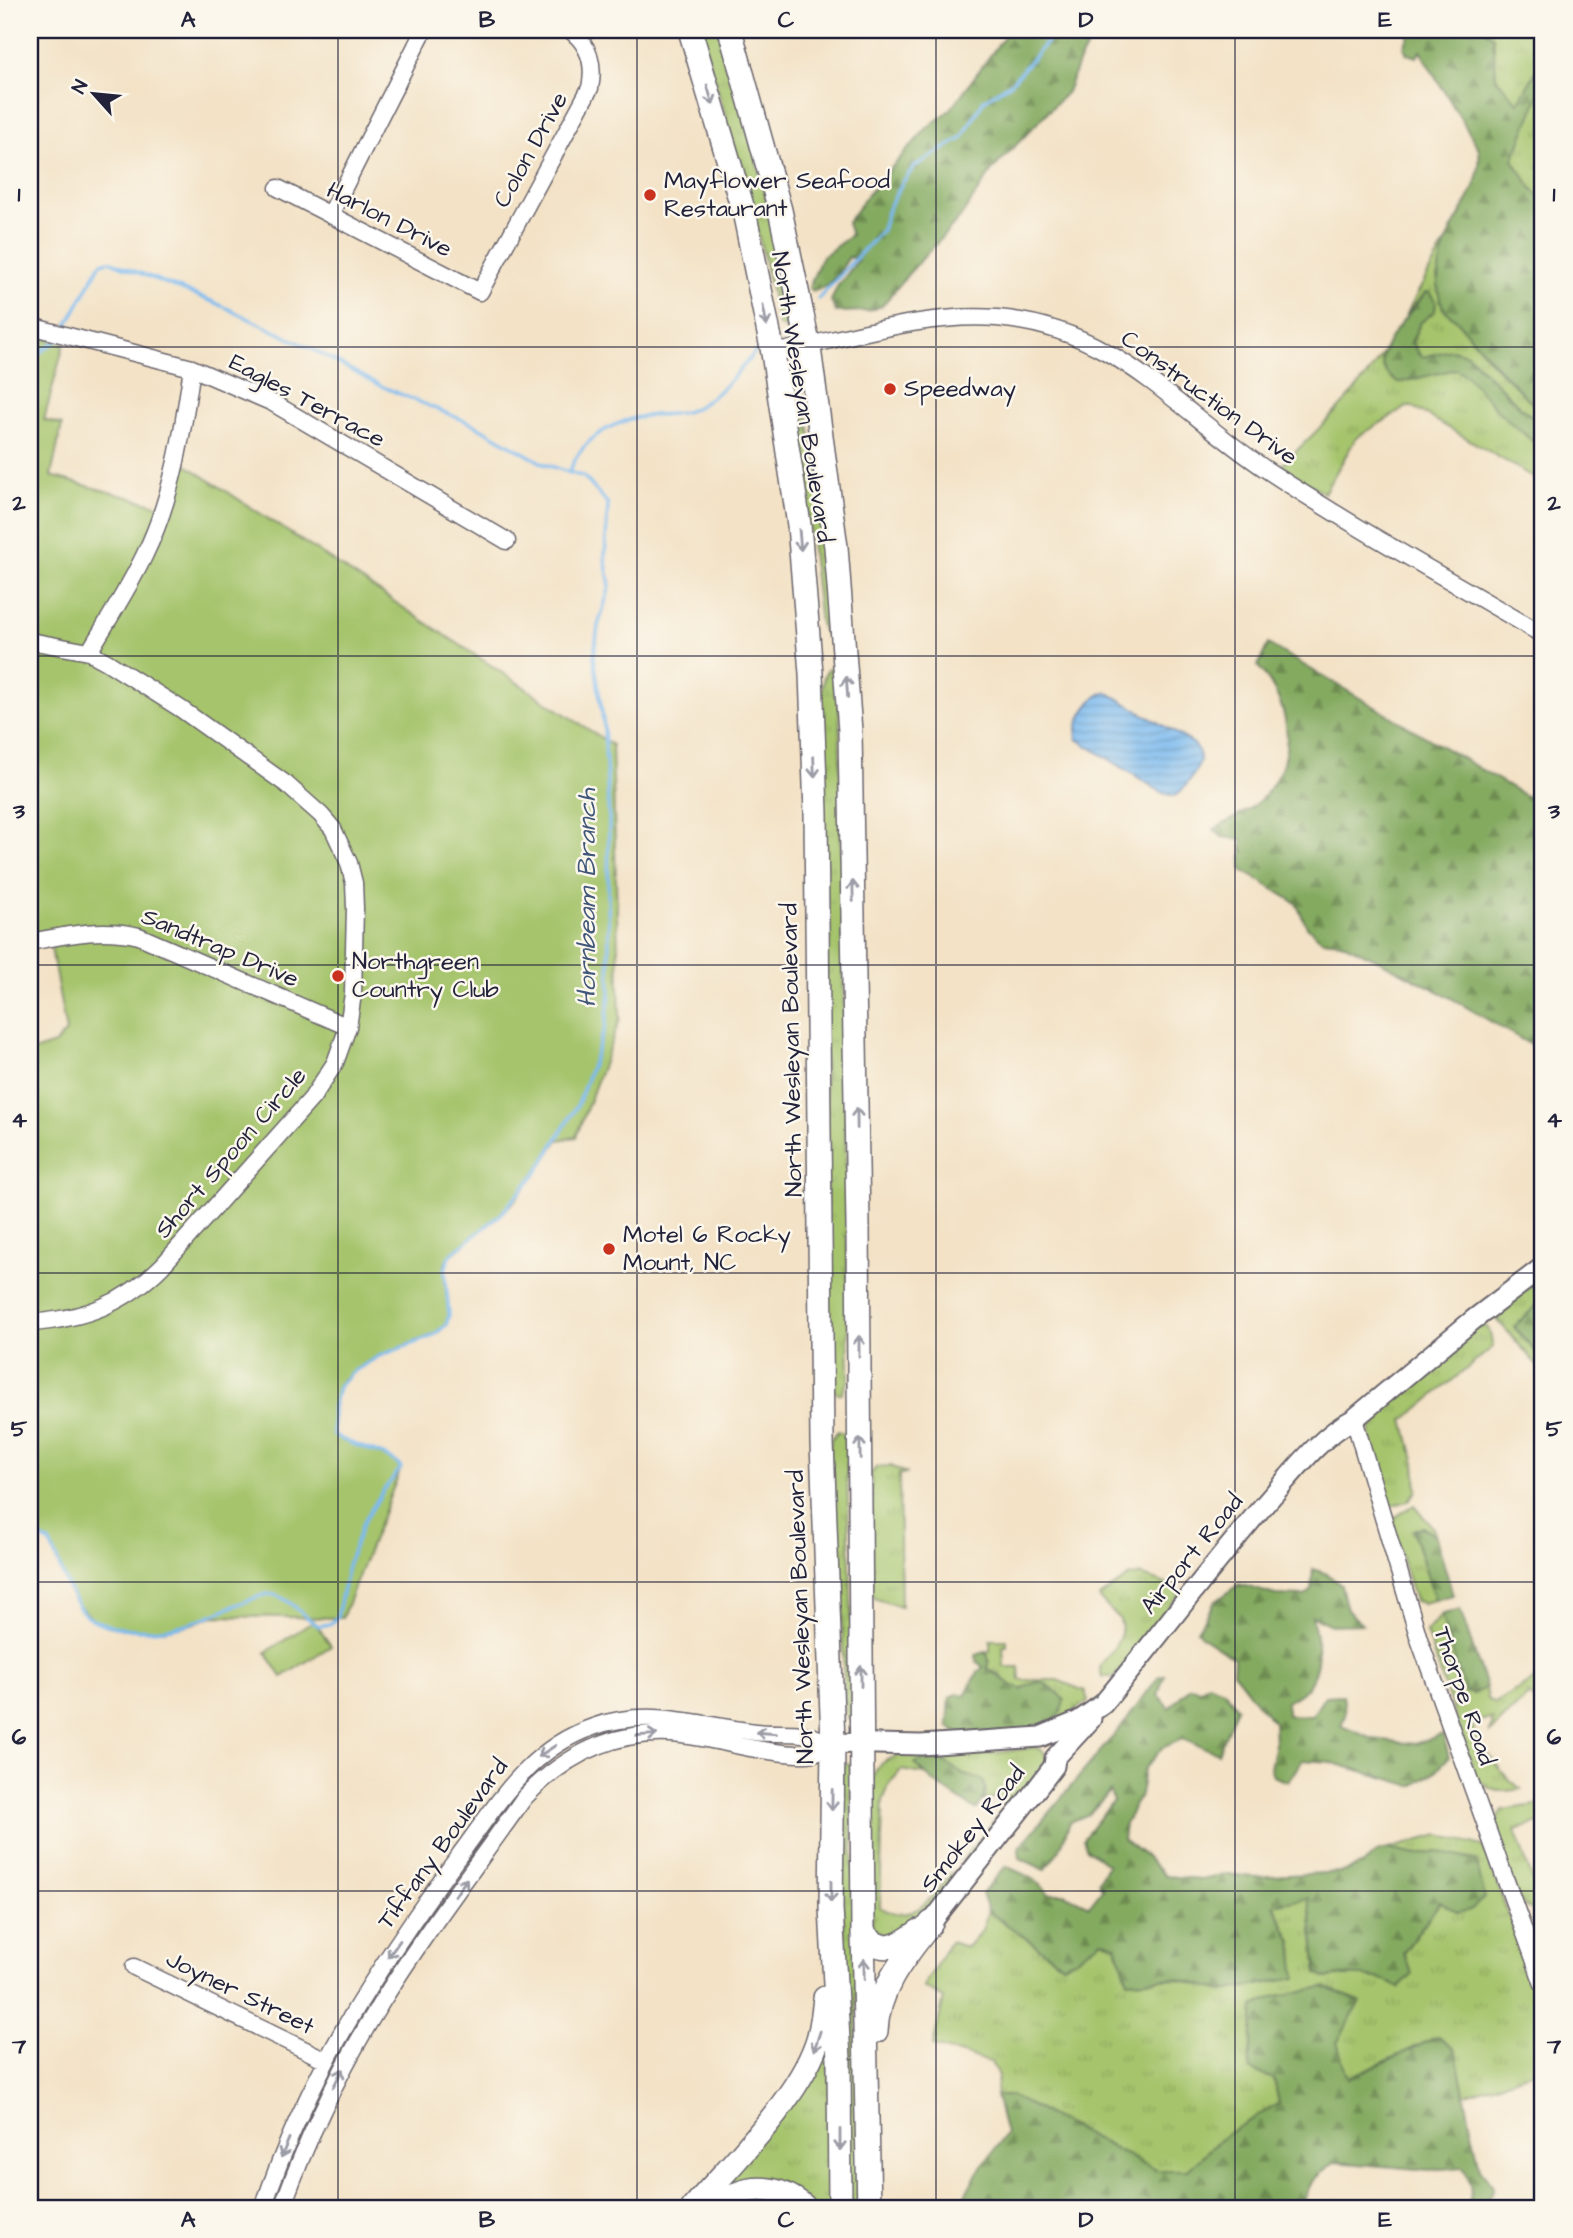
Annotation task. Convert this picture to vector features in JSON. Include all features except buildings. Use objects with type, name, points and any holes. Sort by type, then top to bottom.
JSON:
[{"type":"highway","name":"North Wesleyan Boulevard","points":[[690,30],[745,216],[773,353],[799,525],[809,651],[816,813],[822,1415],[833,1743],[832,1925],[839,2059],[840,2208]]},
{"type":"highway","name":"North Wesleyan Boulevard","points":[[730,30],[780,210],[808,346],[836,547],[845,649],[850,731],[860,1414],[863,1932],[869,2208]]},
{"type":"highway","points":[[809,651],[845,649]]},
{"type":"highway","points":[[822,1415],[860,1414]]},
{"type":"highway","points":[[863,1932],[878,1946],[887,1947],[899,1945],[930,1923]]},
{"type":"highway","points":[[867,2139],[879,2004],[895,1971],[930,1923]]},
{"type":"highway","points":[[693,2208],[773,2115],[804,2073],[822,2023],[832,1925]]},
{"type":"highway","points":[[716,2208],[738,2193],[764,2189],[779,2191],[806,2208]]},
{"type":"main road","name":"Airport Road","points":[[833,1743],[964,1744],[1040,1737],[1079,1721],[1103,1704],[1276,1491],[1341,1426],[1354,1419],[1464,1328],[1543,1268]]},
{"type":"main road","name":"Smokey Road","points":[[930,1923],[1054,1766],[1055,1758],[1103,1704]]},
{"type":"street","points":[[330,215],[424,30]]},
{"type":"street","name":"Colon Drive","points":[[480,292],[590,88],[593,76],[589,54],[582,41],[570,30]]},
{"type":"street","name":"Harlon Drive","points":[[278,188],[480,292]]},
{"type":"street","name":"Construction Drive","points":[[773,353],[918,323],[960,318],[997,318],[1032,323],[1063,332],[1117,356],[1268,471],[1543,635]]},
{"type":"street","name":"Eagles Terrace","points":[[30,326],[192,368],[272,402],[507,541]]},
{"type":"street","points":[[89,652],[145,554],[158,522],[186,416],[192,368]]},
{"type":"street","name":"Short Spoon Circle","points":[[30,641],[89,652],[181,709],[267,769],[305,800],[333,829],[349,863],[354,883],[354,959],[348,1027],[335,1063],[312,1098],[149,1279],[104,1308],[65,1318],[30,1322]]},
{"type":"street","name":"Sandtrap Drive","points":[[30,942],[82,932],[120,932],[139,936],[348,1027]]},
{"type":"street","name":"Thorpe Road","points":[[1354,1419],[1419,1639],[1543,1984]]},
{"type":"street","name":"Tiffany Boulevard","points":[[263,2208],[294,2127],[326,2060],[362,1997],[438,1885],[508,1789],[535,1759],[593,1726],[627,1718],[674,1718],[753,1732],[803,1734],[833,1743]]},
{"type":"street","name":"Tiffany Boulevard","points":[[282,2208],[341,2072],[380,2004],[524,1798],[550,1772],[596,1745],[628,1736],[682,1735],[767,1751],[814,1753],[833,1743]]},
{"type":"street","name":"Joyner Street","points":[[134,1967],[326,2060]]},
{"type":"green space","points":[[700,30],[719,30],[733,68],[789,290],[788,327],[785,329],[778,324],[753,213]]},
{"type":"green space","points":[[1009,30],[1096,30],[1078,63],[1067,92],[993,169],[960,218],[882,306],[868,311],[836,312],[831,301],[837,287],[858,260],[849,257],[829,283],[813,291],[809,288],[821,258],[851,235],[847,223],[868,194],[927,128],[950,110]]},
{"type":"green space","points":[[1411,30],[1485,30],[1493,36],[1496,78],[1518,103],[1543,59],[1543,85],[1513,160],[1534,191],[1543,198],[1543,414],[1443,307],[1438,289],[1441,257],[1476,181],[1479,149],[1420,51],[1417,57],[1407,54],[1404,47]]},
{"type":"green space","points":[[1485,30],[1543,30],[1543,59],[1518,104],[1496,78],[1493,36]]},
{"type":"green space","points":[[1543,85],[1543,198],[1534,191],[1512,160]]},
{"type":"green space","points":[[1450,234],[1437,277],[1443,309],[1455,318],[1491,362],[1543,414],[1543,424],[1521,408],[1467,354],[1451,350],[1423,357],[1412,342],[1420,323],[1435,311],[1425,293],[1405,316]]},
{"type":"green space","points":[[1429,292],[1436,302],[1435,311],[1420,323],[1412,342],[1419,355],[1423,357],[1451,350],[1467,354],[1521,408],[1543,424],[1543,450],[1501,414],[1467,376],[1456,369],[1398,383],[1385,371],[1382,361],[1387,343],[1425,293]]},
{"type":"green space","name":"Northgreen Country Club","points":[[30,335],[64,344],[44,420],[62,425],[51,476],[168,508],[182,462],[612,745],[620,1019],[576,1137],[558,1140],[512,1204],[449,1257],[445,1264],[449,1315],[446,1325],[438,1333],[379,1356],[351,1373],[338,1387],[333,1408],[333,1434],[388,1457],[401,1468],[342,1618],[212,1616],[189,1625],[163,1630],[108,1626],[95,1621],[78,1605],[70,1593],[49,1542],[30,1536],[30,1052],[55,1044],[66,1032],[48,931],[30,934]]},
{"type":"green space","points":[[1388,345],[1382,361],[1398,383],[1455,368],[1467,376],[1501,414],[1543,450],[1543,483],[1413,407],[1407,407],[1356,438],[1324,493],[1281,466],[1352,394]]},
{"type":"green space","points":[[794,364],[799,369],[825,513],[834,629],[829,635],[825,634],[820,623],[808,515],[788,406],[789,367]]},
{"type":"green space","points":[[1268,644],[1543,806],[1543,1052],[1444,994],[1378,960],[1341,942],[1322,940],[1307,927],[1296,903],[1242,870],[1242,839],[1222,837],[1214,829],[1259,801],[1275,780],[1283,763],[1286,730],[1283,713],[1278,697],[1258,666]]},
{"type":"green space","points":[[829,668],[839,675],[849,1379],[842,1393],[834,1391],[829,1383],[820,706],[824,676]]},
{"type":"green space","points":[[1543,1278],[1543,1299],[1514,1327],[1543,1360],[1543,1372],[1494,1316],[1497,1310]]},
{"type":"green space","points":[[1543,1299],[1543,1360],[1514,1327]]},
{"type":"green space","points":[[1480,1323],[1489,1330],[1493,1347],[1404,1420],[1415,1463],[1417,1491],[1408,1501],[1390,1506],[1385,1503],[1370,1437],[1371,1423],[1379,1408]]},
{"type":"green space","points":[[838,1431],[845,1434],[846,1444],[852,1622],[851,1718],[847,1718],[845,1709],[829,1451],[831,1439]]},
{"type":"green space","points":[[891,1466],[907,1474],[899,1474],[901,1607],[876,1599],[872,1594],[871,1473],[877,1467]]},
{"type":"green space","points":[[1414,1505],[1433,1528],[1436,1537],[1423,1527],[1417,1544],[1435,1600],[1423,1603],[1415,1601],[1391,1523]]},
{"type":"green space","points":[[1422,1527],[1436,1537],[1453,1595],[1435,1600],[1413,1530]]},
{"type":"green space","points":[[1313,1569],[1327,1574],[1341,1585],[1347,1610],[1362,1624],[1331,1625],[1312,1616],[1318,1653],[1315,1671],[1304,1690],[1287,1702],[1287,1715],[1312,1716],[1325,1696],[1343,1695],[1345,1715],[1341,1726],[1373,1739],[1415,1744],[1443,1734],[1449,1757],[1435,1772],[1413,1786],[1330,1762],[1302,1760],[1288,1782],[1273,1776],[1270,1768],[1275,1744],[1274,1722],[1233,1672],[1234,1658],[1201,1636],[1197,1630],[1215,1602],[1239,1584],[1275,1595],[1305,1596],[1311,1591]]},
{"type":"green space","points":[[1140,1575],[1172,1586],[1180,1594],[1114,1677],[1102,1677],[1100,1667],[1117,1643],[1122,1630],[1118,1617],[1099,1597],[1130,1576]]},
{"type":"green space","points":[[1460,1609],[1486,1687],[1474,1694],[1465,1692],[1441,1615]]},
{"type":"green space","points":[[1441,1615],[1465,1692],[1474,1694],[1486,1687],[1488,1699],[1495,1703],[1536,1678],[1543,1679],[1543,1711],[1529,1695],[1490,1732],[1493,1719],[1471,1721],[1479,1744],[1509,1780],[1521,1789],[1497,1791],[1476,1777],[1426,1632]]},
{"type":"green space","points":[[314,1621],[331,1646],[282,1677],[266,1652]]},
{"type":"green space","points":[[990,1640],[1007,1640],[1007,1646],[1003,1646],[1004,1667],[1019,1667],[1020,1680],[1057,1680],[1085,1691],[1088,1701],[1060,1720],[1040,1725],[1055,1719],[1022,1690],[1008,1685],[1001,1676],[987,1668],[989,1659],[986,1652],[990,1651]]},
{"type":"green space","points":[[986,1652],[989,1659],[987,1668],[1013,1686],[1022,1690],[1028,1685],[1040,1682],[1055,1690],[1064,1700],[1058,1715],[1043,1725],[1019,1731],[955,1732],[948,1726],[950,1697],[958,1693],[965,1696],[973,1679],[983,1667],[977,1662],[976,1655]]},
{"type":"green space","points":[[1164,1675],[1158,1695],[1169,1708],[1190,1687],[1201,1689],[1208,1684],[1224,1690],[1237,1708],[1218,1753],[1182,1739],[1162,1748],[1144,1769],[1140,1795],[1125,1824],[1123,1839],[1165,1876],[1200,1879],[1228,1874],[1253,1877],[1342,1872],[1363,1864],[1379,1851],[1388,1849],[1416,1855],[1438,1852],[1476,1860],[1485,1898],[1470,1910],[1458,1913],[1440,1902],[1403,1953],[1413,1974],[1400,1987],[1374,1978],[1355,1975],[1327,1978],[1317,1973],[1309,1898],[1274,1905],[1292,1942],[1296,1978],[1223,1991],[1175,1978],[1128,1981],[1116,1946],[1102,1940],[1063,1965],[988,1911],[982,1894],[1006,1866],[1034,1879],[1049,1894],[1064,1894],[1089,1906],[1103,1888],[1098,1882],[1108,1865],[1087,1849],[1083,1839],[1113,1801],[1110,1791],[1089,1814],[1070,1822],[1060,1849],[1045,1870],[1020,1858],[1019,1848],[1126,1721],[1159,1676]]},
{"type":"green space","points":[[1036,1747],[1045,1753],[1048,1760],[969,1862],[960,1862],[1006,1806],[995,1797],[984,1801],[986,1791],[982,1780],[964,1775],[939,1758],[916,1763],[924,1774],[901,1770],[890,1783],[883,1801],[880,1907],[892,1912],[913,1911],[929,1899],[952,1872],[955,1877],[948,1889],[913,1927],[886,1938],[871,1927],[872,1780],[880,1765],[894,1757],[907,1754],[993,1753]]},
{"type":"green space","points":[[928,1758],[939,1758],[964,1775],[983,1780],[984,1796],[977,1809],[944,1789],[915,1763]]},
{"type":"green space","points":[[850,1763],[856,1933],[858,2208],[848,2208],[841,1784],[843,1766]]},
{"type":"green space","points":[[1543,1804],[1543,1822],[1515,1830],[1538,1896],[1543,1896],[1543,1909],[1534,1910],[1520,1902],[1493,1825],[1502,1810]]},
{"type":"green space","points":[[1439,1835],[1483,1846],[1543,2008],[1543,2069],[1464,2095],[1455,2049],[1437,2037],[1348,2079],[1337,2043],[1359,2001],[1274,2079],[1279,2103],[1224,2136],[1187,2170],[1156,2170],[1012,2096],[996,2096],[998,2076],[991,2062],[933,2046],[944,1998],[923,1987],[950,1942],[967,1947],[982,1930],[988,1911],[1063,1965],[1102,1940],[1116,1945],[1128,1981],[1175,1978],[1223,1991],[1295,1978],[1292,1942],[1274,1904],[1309,1897],[1317,1973],[1327,1978],[1355,1975],[1374,1978],[1400,1987],[1403,1954],[1440,1902],[1438,1852],[1416,1855],[1388,1849]]},
{"type":"green space","points":[[1323,1987],[1360,2001],[1337,2043],[1348,2079],[1437,2037],[1455,2049],[1480,2169],[1493,2186],[1487,2208],[1467,2208],[1471,2187],[1463,2167],[1430,2170],[1334,2162],[1313,2180],[1299,2208],[958,2208],[977,2173],[1006,2134],[996,2096],[1012,2096],[1156,2170],[1187,2170],[1224,2136],[1279,2103],[1274,2079],[1249,2069],[1254,2006],[1277,1996]]},
{"type":"green space","points":[[826,2040],[830,2080],[833,2208],[817,2208],[731,2188],[724,2181]]},
{"type":"water","points":[[1107,692],[1194,744],[1200,756],[1199,764],[1178,794],[1174,796],[1163,793],[1077,739],[1078,725],[1084,711],[1095,698]]},
{"type":"waterway","name":"Hornbeam Branch","points":[[818,299],[882,230],[888,209],[915,166],[962,138],[984,100],[1011,83],[1057,30]]},
{"type":"waterway","name":"Hornbeam Branch","points":[[30,1536],[49,1542],[76,1603],[89,1617],[106,1625],[140,1630],[178,1627],[267,1594],[282,1598],[319,1626],[330,1624],[337,1617],[349,1561],[363,1523],[401,1468],[388,1457],[333,1434],[333,1408],[338,1387],[351,1373],[379,1356],[433,1336],[446,1325],[449,1315],[445,1270],[449,1256],[501,1214],[537,1172],[578,1104],[605,1028],[610,994],[609,819],[604,727],[594,656],[598,626],[610,586],[605,558],[608,504],[584,477],[544,464],[475,425],[381,386],[216,303],[109,261],[101,263],[64,331]]},
{"type":"waterway","points":[[30,360],[60,338]]},
{"type":"waterway","name":"Hornbeam Branch","points":[[569,473],[582,449],[602,432],[614,425],[640,417],[678,414],[701,405],[718,392],[756,351]]},
{"type":"place","name":"Mayflower Seafood Restaurant","points":[[650,195]]},
{"type":"place","name":"Speedway","points":[[890,389]]},
{"type":"place","name":"Northgreen Country Club","points":[[338,976]]},
{"type":"place","name":"Motel 6 Rocky Mount, NC","points":[[609,1249]]}]
